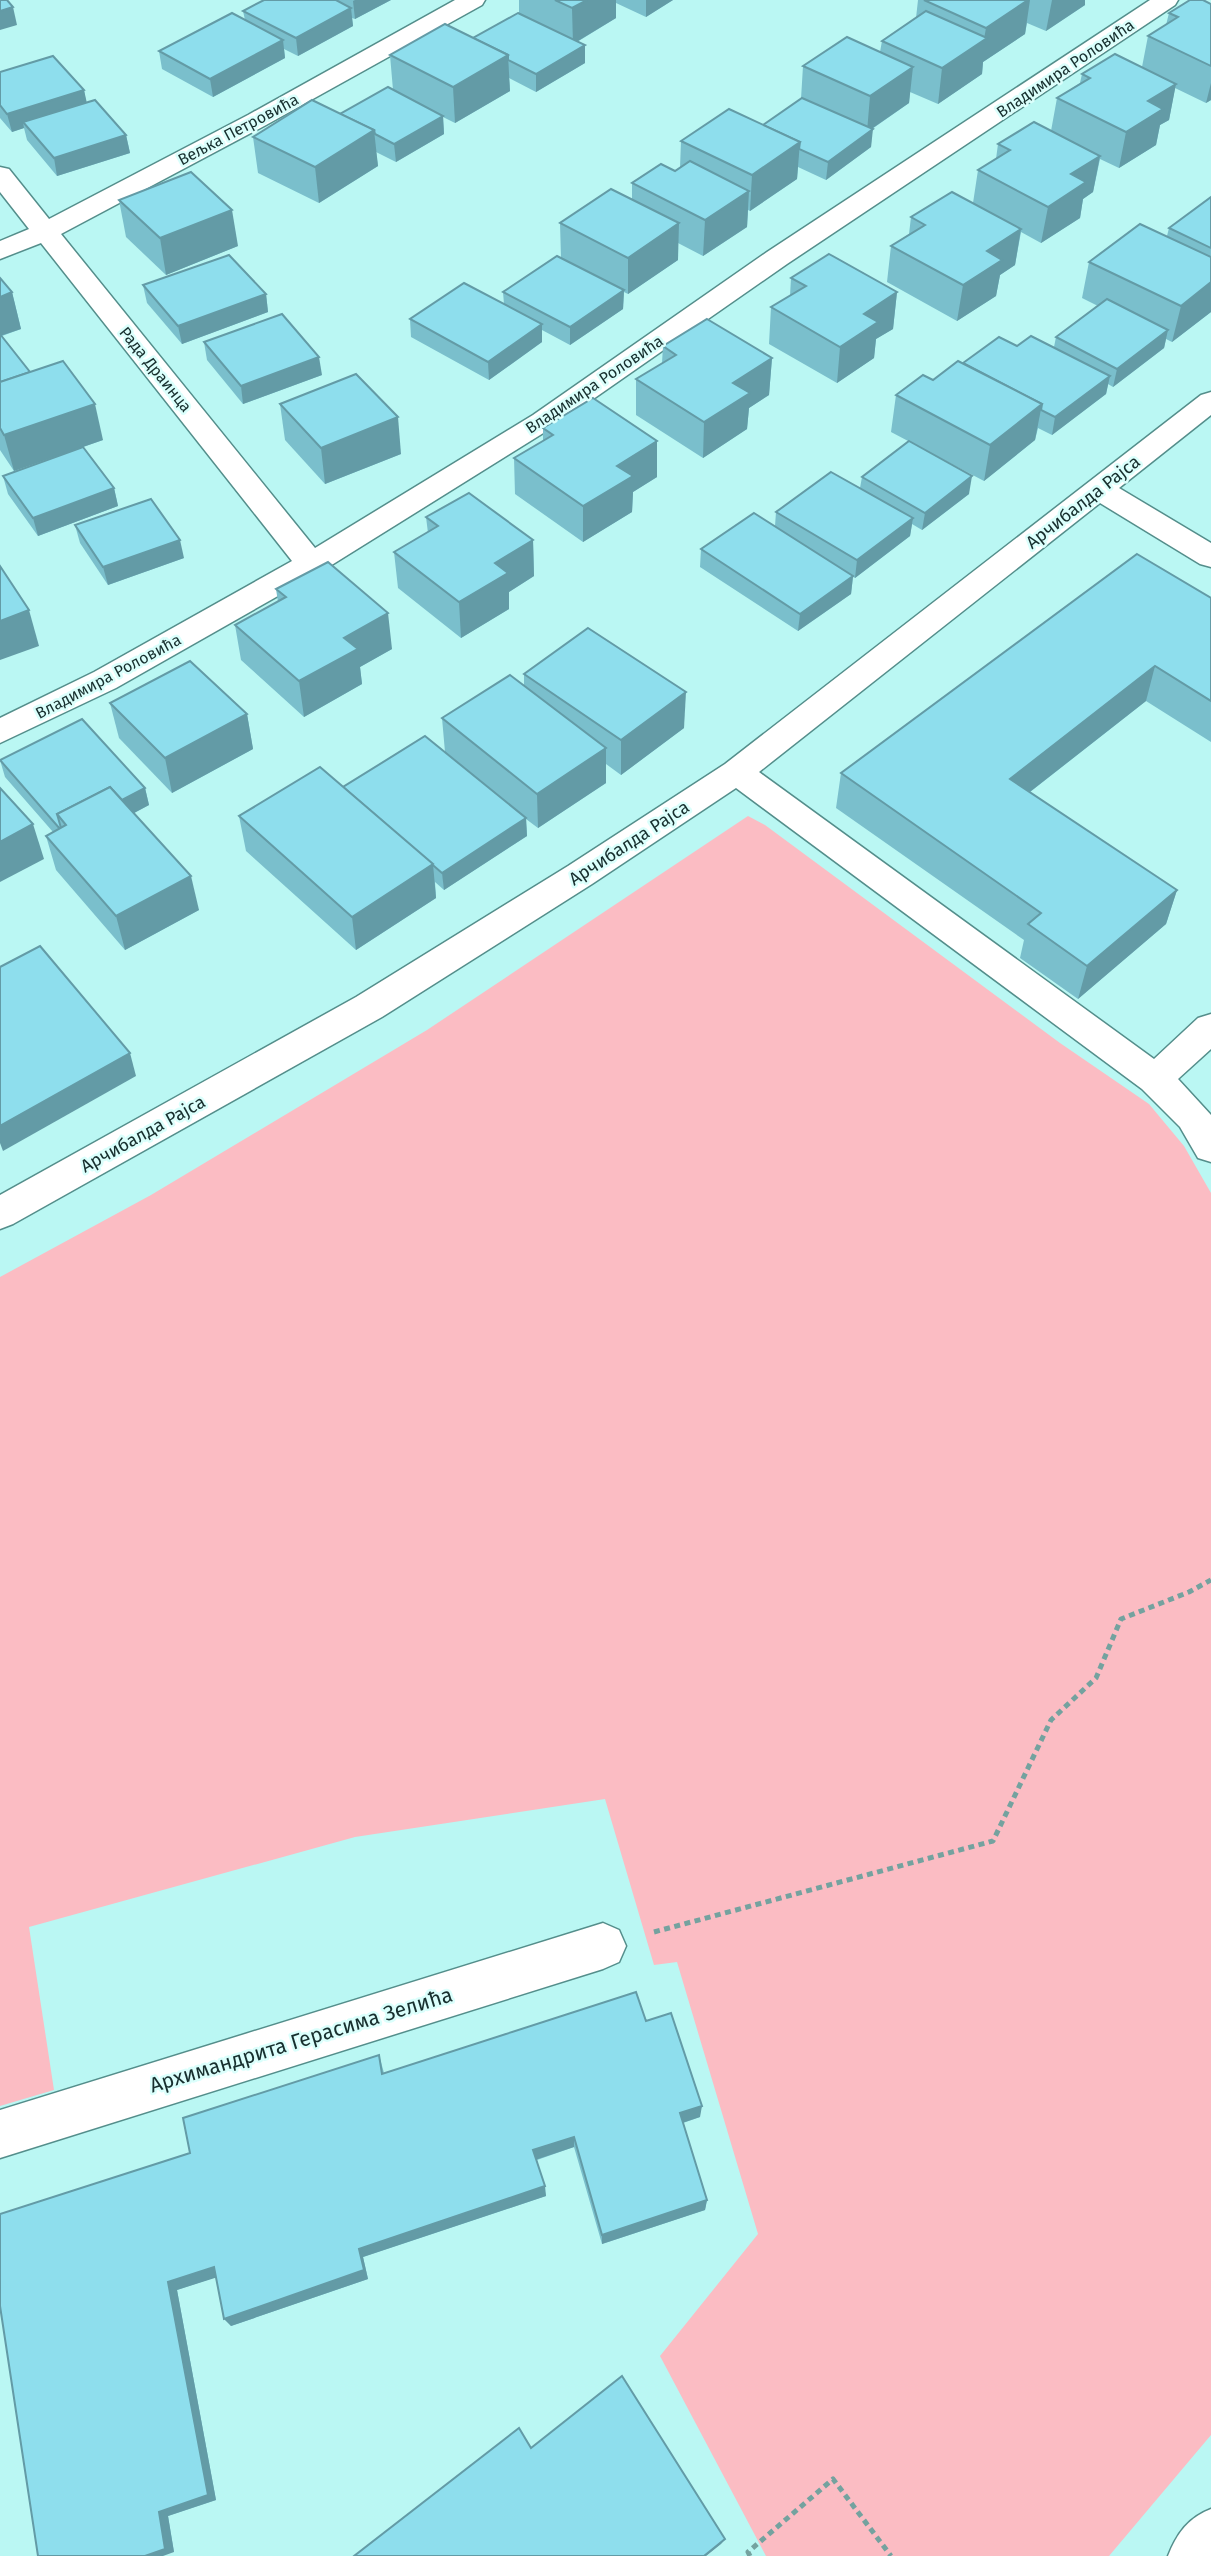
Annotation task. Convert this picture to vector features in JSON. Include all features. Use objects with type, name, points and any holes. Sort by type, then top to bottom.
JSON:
[{"type":"street","name":"Вељка Петровића","points":[[0,251],[47,231],[257,120],[473,0]]},
{"type":"street","name":"Владимира Роловића","points":[[0,732],[105,680],[312,564],[543,421],[777,258],[1166,0]]},
{"type":"street","name":"Рада Драинца","points":[[0,175],[312,564]]},
{"type":"street","name":"Арчибалда Рајса","points":[[0,1213],[369,1007],[580,876],[737,772],[1211,401]]},
{"type":"street","points":[[1100,490],[1211,557]]},
{"type":"street","points":[[737,772],[1155,1079],[1193,1117],[1211,1147]]},
{"type":"street","points":[[1155,1079],[1211,1028]]},
{"type":"street","name":"Архимандрита Герасима Зелића","points":[[0,2134],[603,1946]]},
{"type":"street","points":[[1194,2556],[1211,2535]]},
{"type":"path","points":[[603,1946],[993,1841],[1051,1720],[1096,1678],[1121,1619],[1189,1592],[1211,1580]]},
{"type":"path","points":[[750,2556],[748,2552],[833,2479],[891,2556]]},
{"type":"shaded area","points":[[748,816],[765,825],[1060,1043],[1149,1104],[1184,1146],[1211,1193],[1211,2435],[1109,2556],[766,2556],[660,2356],[758,2234],[677,1962],[654,1965],[605,1799],[355,1837],[29,1927],[54,2090],[0,2106],[0,1277],[151,1195],[427,1030]]},
{"type":"building","points":[[0,0],[7,0],[13,7],[0,11]]},
{"type":"building","points":[[264,0],[336,0],[351,8],[296,38],[243,11]]},
{"type":"building","points":[[555,0],[587,0],[572,8]]},
{"type":"building","points":[[924,0],[1028,0],[986,28]]},
{"type":"building","points":[[1190,0],[1203,0],[1211,4],[1211,66],[1148,36],[1178,17],[1169,13]]},
{"type":"building","points":[[926,11],[987,38],[942,68],[882,41]]},
{"type":"building","points":[[232,13],[283,40],[210,79],[159,51]]},
{"type":"building","points":[[518,13],[585,45],[536,74],[508,60],[508,55],[473,38]]},
{"type":"building","points":[[445,24],[508,55],[453,87],[390,55]]},
{"type":"building","points":[[847,37],[913,67],[870,96],[803,66]]},
{"type":"building","points":[[1115,54],[1176,84],[1148,101],[1163,109],[1126,132],[1057,98],[1090,78],[1082,74]]},
{"type":"building","points":[[53,56],[84,90],[7,114],[0,105],[0,72]]},
{"type":"building","points":[[388,87],[443,116],[394,144],[375,134],[374,130],[340,114]]},
{"type":"building","points":[[802,98],[873,129],[828,162],[799,149],[800,142],[763,125]]},
{"type":"building","points":[[95,100],[126,135],[54,158],[23,122]]},
{"type":"building","points":[[312,100],[374,130],[315,167],[253,137]]},
{"type":"building","points":[[729,109],[800,142],[752,175],[681,141]]},
{"type":"building","points":[[1034,122],[1100,156],[1071,174],[1086,182],[1048,207],[978,170],[1010,150],[998,144]]},
{"type":"building","points":[[690,161],[749,191],[705,220],[632,183],[661,164],[675,171]]},
{"type":"building","points":[[191,172],[232,210],[160,238],[119,200]]},
{"type":"building","points":[[611,189],[679,223],[628,258],[560,223]]},
{"type":"building","points":[[952,192],[1021,229],[987,251],[1002,260],[963,285],[891,246],[925,225],[911,217]]},
{"type":"building","points":[[1211,197],[1211,248],[1169,228]]},
{"type":"building","points":[[1140,224],[1211,257],[1211,282],[1181,306],[1089,262]]},
{"type":"building","points":[[829,254],[897,292],[864,314],[878,322],[840,347],[771,307],[806,286],[791,278]]},
{"type":"building","points":[[229,255],[266,294],[178,326],[143,285]]},
{"type":"building","points":[[557,256],[624,290],[570,327],[503,292]]},
{"type":"building","points":[[0,278],[12,292],[0,297]]},
{"type":"building","points":[[464,283],[542,324],[488,362],[410,319]]},
{"type":"building","points":[[1107,299],[1168,330],[1117,369],[1056,337]]},
{"type":"building","points":[[282,314],[319,357],[241,386],[204,342]]},
{"type":"building","points":[[707,319],[772,358],[733,383],[750,393],[704,422],[636,379],[676,355],[663,346]]},
{"type":"building","points":[[0,334],[30,372],[0,382]]},
{"type":"building","points":[[1031,336],[1110,376],[1055,417],[1041,410],[1042,404],[963,363],[999,337],[1017,346]]},
{"type":"building","points":[[63,361],[95,404],[4,435],[0,428],[0,382]]},
{"type":"building","points":[[958,361],[1042,404],[990,445],[896,395],[923,375],[933,380]]},
{"type":"building","points":[[356,374],[398,417],[321,448],[280,404]]},
{"type":"building","points":[[593,398],[657,441],[617,466],[633,476],[583,506],[514,458],[553,435],[543,428]]},
{"type":"building","points":[[909,441],[972,476],[925,513],[862,477]]},
{"type":"building","points":[[83,447],[114,488],[33,518],[3,476]]},
{"type":"building","points":[[831,472],[913,518],[857,560],[776,512]]},
{"type":"building","points":[[469,493],[533,540],[495,563],[508,573],[459,602],[394,552],[438,526],[426,517]]},
{"type":"building","points":[[151,499],[180,540],[103,567],[75,525]]},
{"type":"building","points":[[754,513],[853,576],[800,614],[701,549]]},
{"type":"building","points":[[1137,554],[1211,598],[1211,701],[1155,666],[1010,779],[1177,890],[1087,966],[1028,924],[1041,913],[841,773]]},
{"type":"building","points":[[328,562],[388,613],[344,638],[358,649],[299,681],[235,625],[286,597],[276,589]]},
{"type":"building","points":[[0,566],[29,610],[0,621]]},
{"type":"building","points":[[588,628],[686,692],[621,740],[524,674]]},
{"type":"building","points":[[190,661],[247,714],[165,758],[110,703]]},
{"type":"building","points":[[510,675],[606,748],[537,794],[442,718]]},
{"type":"building","points":[[82,719],[145,788],[122,800],[110,787],[57,814],[60,829],[0,760]]},
{"type":"building","points":[[425,736],[526,818],[442,873],[343,787]]},
{"type":"building","points":[[320,767],[433,864],[352,917],[239,816]]},
{"type":"building","points":[[110,787],[191,876],[116,916],[46,836],[66,825],[57,814]]},
{"type":"building","points":[[0,788],[33,824],[0,842]]},
{"type":"building","points":[[40,946],[130,1053],[0,1126],[0,967]]},
{"type":"building","points":[[636,1992],[646,2021],[671,2013],[702,2106],[680,2113],[707,2200],[602,2235],[574,2137],[533,2150],[545,2186],[359,2249],[364,2270],[224,2319],[214,2267],[168,2282],[208,2495],[159,2512],[165,2549],[145,2556],[38,2556],[0,2306],[0,2214],[190,2153],[183,2118],[379,2055],[382,2074]]},
{"type":"building","points":[[622,2376],[725,2539],[704,2556],[354,2556],[519,2428],[531,2448]]}]
